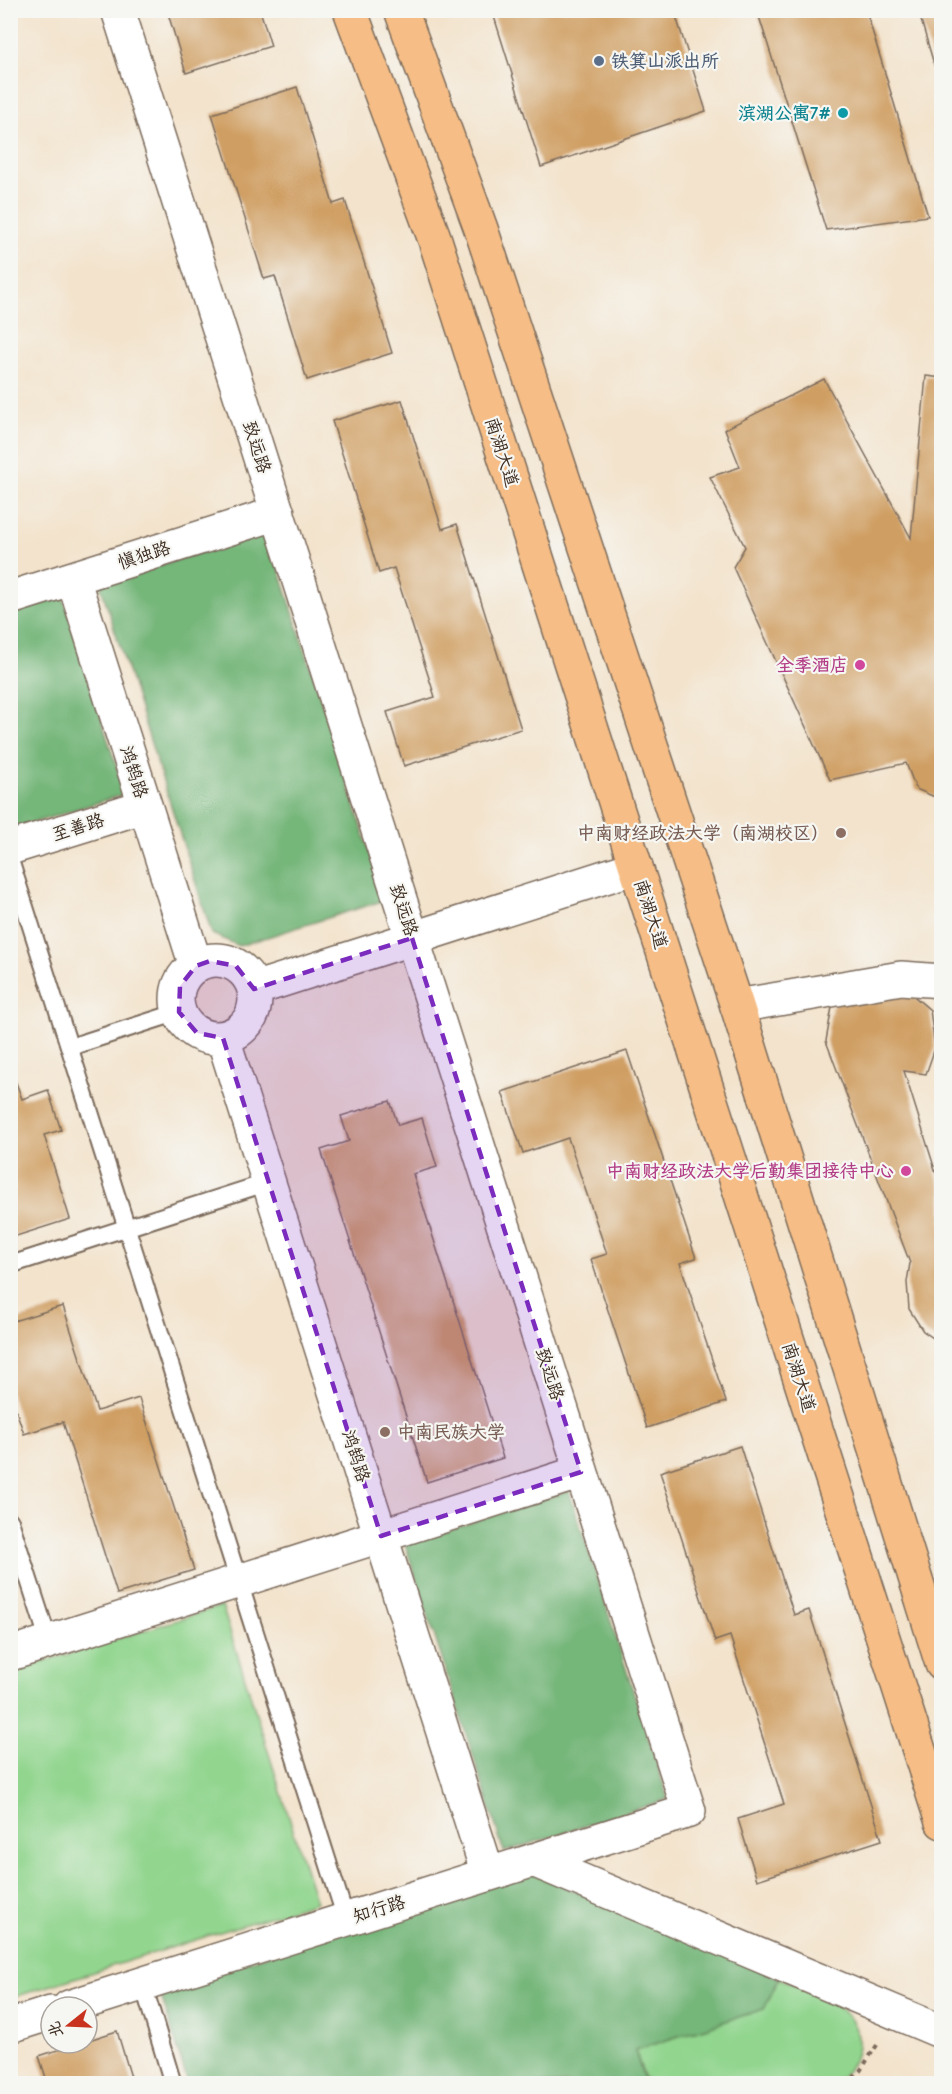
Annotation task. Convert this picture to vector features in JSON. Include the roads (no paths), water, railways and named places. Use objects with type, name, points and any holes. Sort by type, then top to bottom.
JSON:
[{"type":"main road","name":"南湖大道","points":[[350,10],[435,240],[942,1822]]},
{"type":"main road","points":[[401,10],[481,229],[736,1006],[942,1664]]},
{"type":"street","name":"致远路","points":[[118,10],[689,1810]]},
{"type":"street","name":"慎独路","points":[[10,598],[278,513]]},
{"type":"street","name":"鸿鹄路","points":[[73,578],[196,966]]},
{"type":"street","name":"至善路","points":[[10,848],[145,806]]},
{"type":"street","points":[[254,989],[636,867]]},
{"type":"street","points":[[210,961],[236,966],[246,974],[254,989],[253,1013],[246,1025],[236,1033],[223,1038],[209,1038],[197,1034],[186,1024],[179,1012],[180,986],[186,974],[196,966],[210,961]]},
{"type":"street","points":[[736,1006],[901,978],[942,981]]},
{"type":"street","name":"鸿鹄路","points":[[223,1038],[488,1874]]},
{"type":"street","points":[[10,1654],[582,1472]]},
{"type":"street","name":"知行路","points":[[99,1998],[689,1810]]},
{"type":"street","points":[[533,1860],[942,2032]]},
{"type":"street","points":[[10,2026],[39,2017]]},
{"type":"lane","points":[[10,860],[346,1919]]},
{"type":"lane","points":[[70,1047],[179,1012]]},
{"type":"lane","points":[[10,1265],[269,1182]]},
{"type":"lane","points":[[10,1521],[49,1642]]},
{"type":"lane","points":[[143,1984],[173,2084]]},
{"type":"place","name":"铁箕山派出所","points":[[599,61]]},
{"type":"place","name":"滨湖公寓7#","points":[[843,113]]},
{"type":"place","name":"全季酒店","points":[[860,665]]},
{"type":"place","name":"中南财经政法大学（南湖校区）","points":[[841,833]]},
{"type":"place","name":"中南财经政法大学后勤集团接待中心","points":[[906,1171]]},
{"type":"place","name":"中南民族大学","points":[[385,1432]]}]
